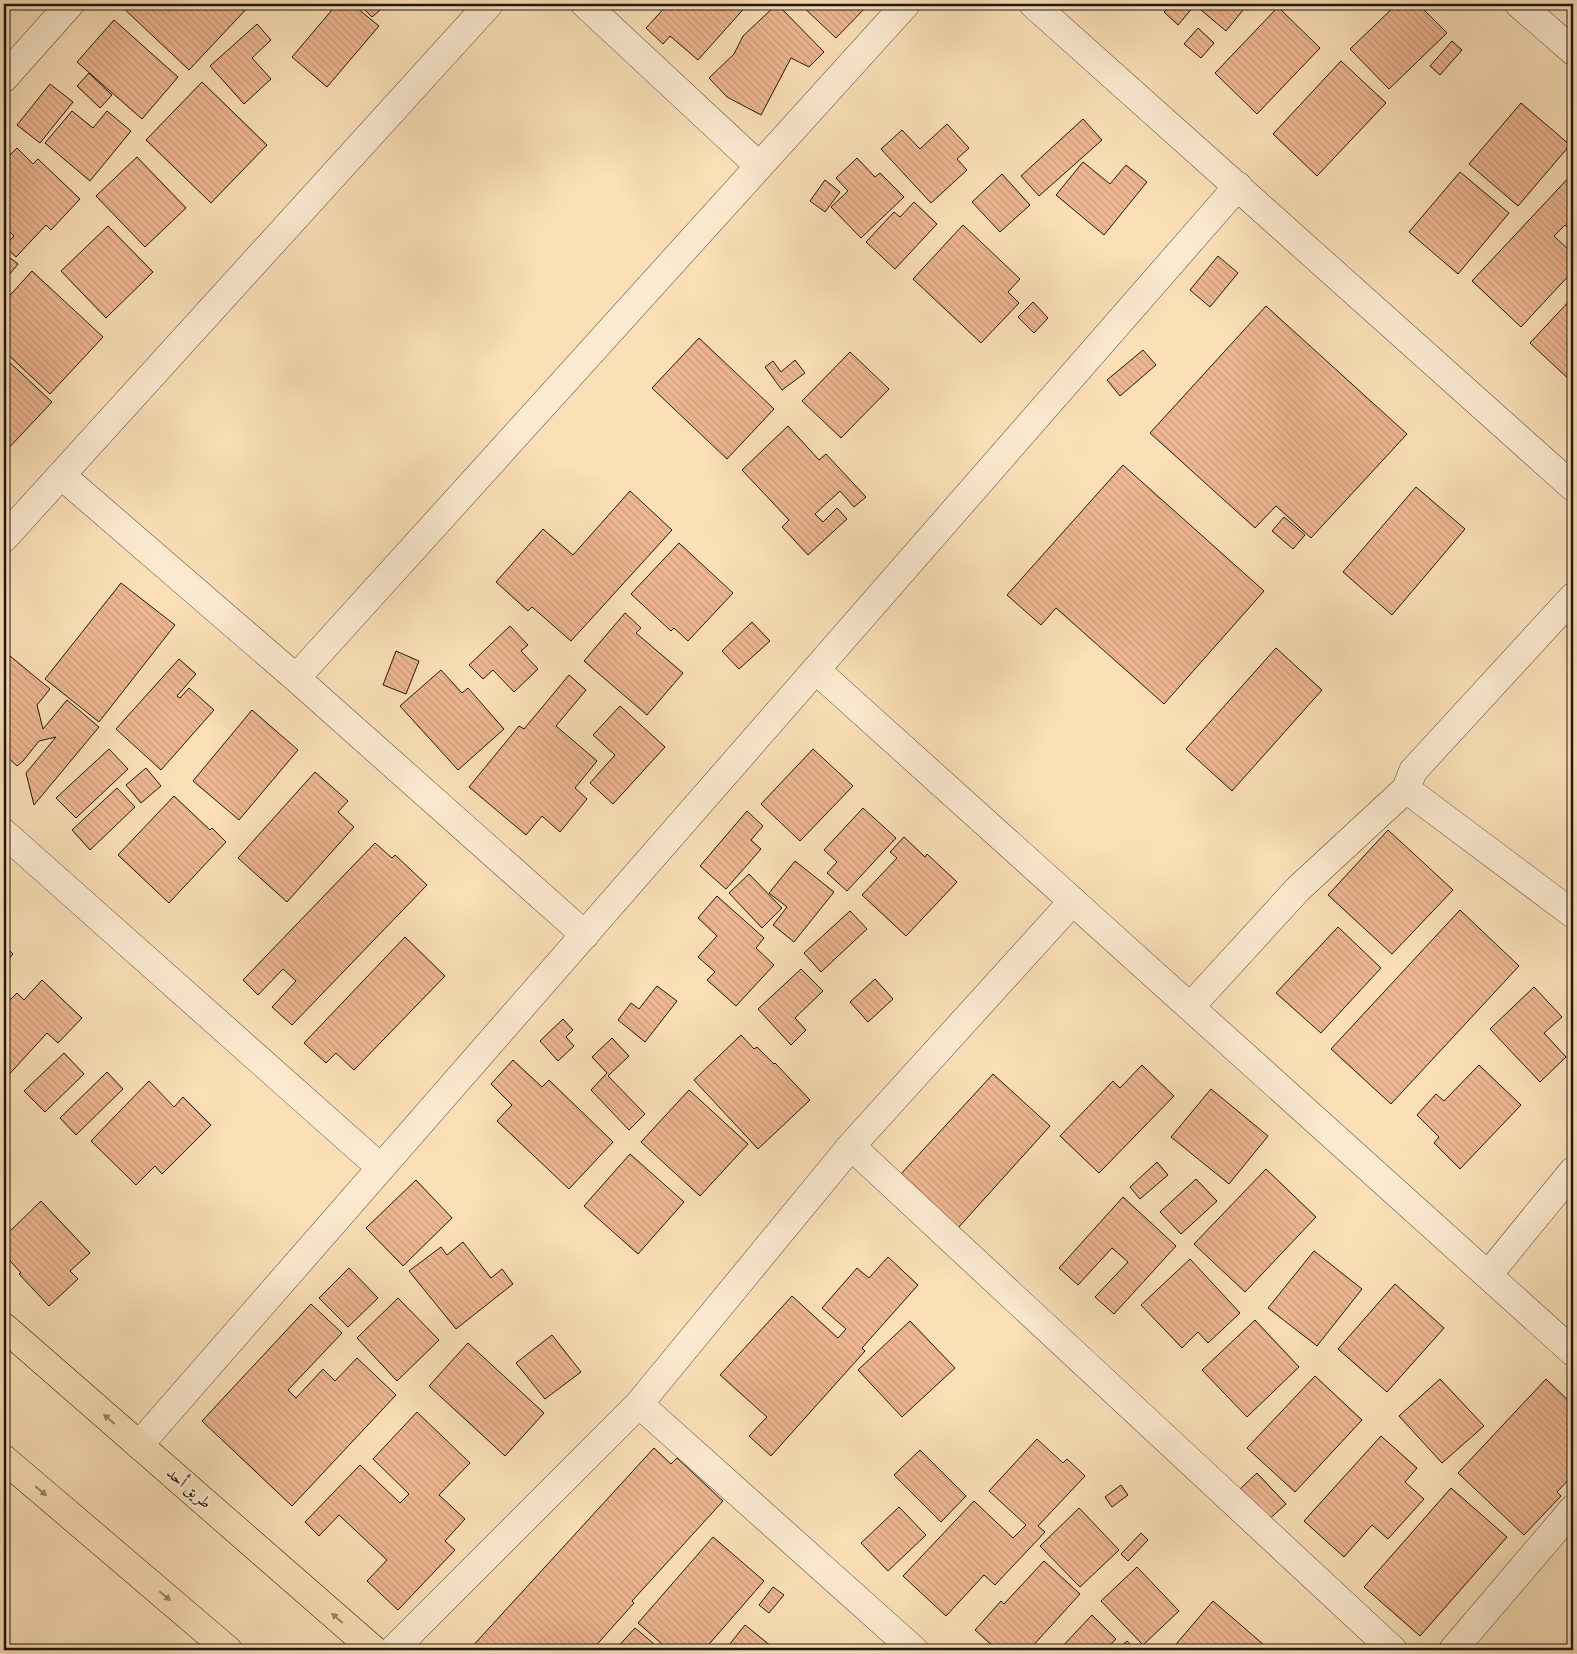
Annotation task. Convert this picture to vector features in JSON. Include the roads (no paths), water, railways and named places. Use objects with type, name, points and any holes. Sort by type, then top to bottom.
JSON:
[{"type":"main road","name":"طريق أحد","points":[[4,1327],[374,1650]]},
{"type":"main road","points":[[4,1459],[228,1650]]},
{"type":"street","points":[[4,538],[489,4]]},
{"type":"street","points":[[584,4],[759,166]]},
{"type":"street","points":[[296,678],[906,4]]},
{"type":"street","points":[[1033,4],[1573,487]]},
{"type":"street","points":[[1519,4],[1573,51]]},
{"type":"street","points":[[4,78],[55,9]]},
{"type":"street","points":[[139,1445],[1238,186]]},
{"type":"street","points":[[61,475],[296,678],[585,935]]},
{"type":"street","points":[[1190,1006],[1298,889],[1406,789],[1413,771],[1573,597]]},
{"type":"street","points":[[816,670],[1573,1352]]},
{"type":"street","points":[[1406,789],[1573,914]]},
{"type":"street","points":[[4,833],[381,1168]]},
{"type":"street","points":[[393,1650],[639,1404],[850,1146],[1073,901]]},
{"type":"street","points":[[850,1146],[1393,1650]]},
{"type":"street","points":[[1488,1274],[1573,1171]]},
{"type":"street","points":[[639,1404],[914,1650]]},
{"type":"street","points":[[1452,1650],[1573,1509]]}]
